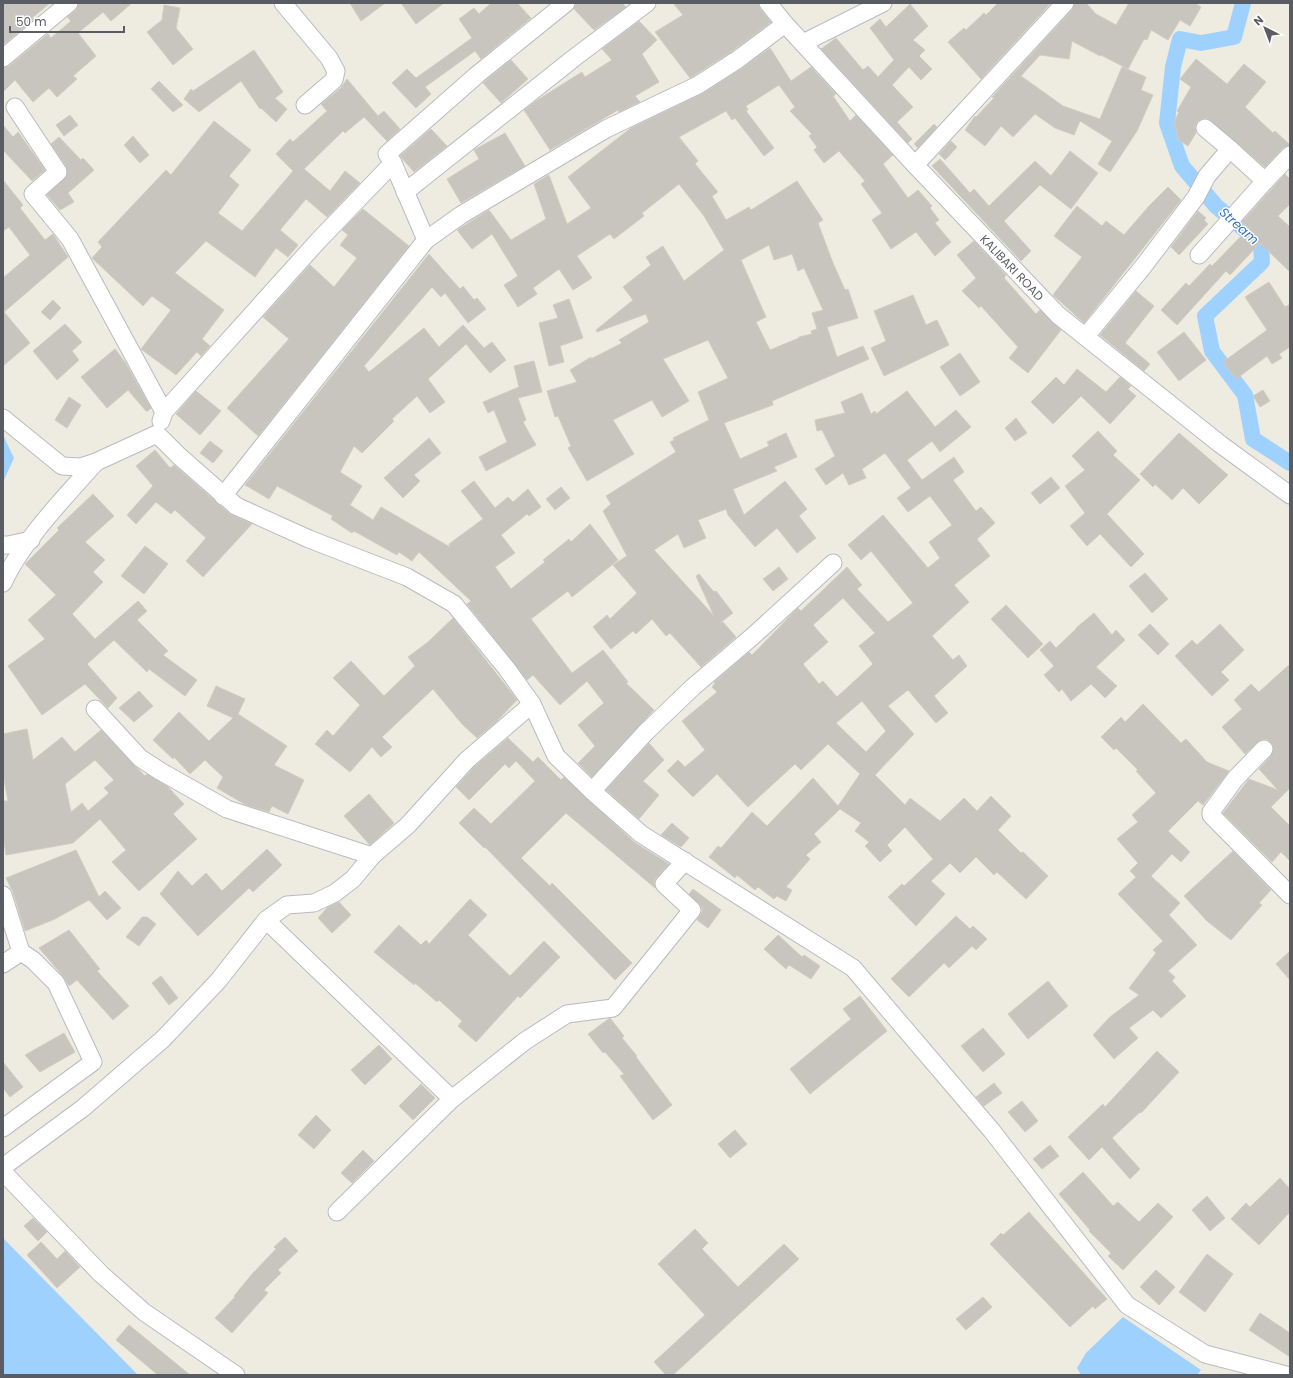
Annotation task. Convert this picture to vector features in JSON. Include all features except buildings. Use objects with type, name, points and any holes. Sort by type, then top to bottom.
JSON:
[{"type":"street","points":[[3,58],[70,3]]},
{"type":"street","points":[[283,3],[329,58],[336,71],[334,80],[305,105]]},
{"type":"street","points":[[426,240],[393,163],[387,154],[478,74],[566,3]]},
{"type":"street","points":[[405,192],[574,58],[647,3]]},
{"type":"street","name":"KALIBARI ROAD","points":[[768,3],[785,24],[915,165],[1058,315],[1220,444],[1290,495]]},
{"type":"street","points":[[803,43],[883,3]]},
{"type":"street","points":[[915,165],[1065,3]]},
{"type":"street","points":[[223,496],[426,240],[460,215],[606,129],[698,85],[737,60],[785,24]]},
{"type":"street","points":[[15,106],[58,172],[32,194],[70,239],[164,412]]},
{"type":"street","points":[[1205,128],[1265,181]]},
{"type":"street","points":[[1086,336],[1196,197],[1207,176],[1230,149]]},
{"type":"street","points":[[1199,255],[1290,155]]},
{"type":"street","points":[[3,418],[62,466],[80,467],[96,462],[157,434],[164,412],[318,241],[393,163]]},
{"type":"street","points":[[157,434],[223,496],[236,506],[309,539],[407,577],[454,604],[507,669],[532,704],[556,756],[592,792],[641,834],[686,861],[853,968],[992,1130],[1127,1305],[1205,1354],[1286,1375]]},
{"type":"street","points":[[3,583],[8,572],[31,540],[64,498],[96,462]]},
{"type":"street","points":[[3,545],[31,540]]},
{"type":"street","points":[[592,792],[645,733],[693,687],[753,636],[833,563]]},
{"type":"street","points":[[3,1167],[83,1108],[157,1044],[218,981],[266,920],[287,904],[314,903],[335,893],[353,879],[372,856],[408,825],[467,760],[532,704]]},
{"type":"street","points":[[95,709],[140,758],[226,809],[372,856]]},
{"type":"street","points":[[1264,749],[1235,779],[1211,812],[1211,815],[1290,895]]},
{"type":"street","points":[[337,1212],[452,1099],[525,1041],[567,1014],[613,1008],[692,910],[664,884],[686,861]]},
{"type":"street","points":[[3,895],[21,952],[33,960],[56,983],[92,1062],[3,1128]]},
{"type":"street","points":[[266,920],[452,1099]]},
{"type":"street","points":[[3,964],[21,952]]},
{"type":"street","points":[[3,1172],[101,1274],[144,1312],[236,1375]]},
{"type":"water","points":[[3,435],[14,458],[3,482]]},
{"type":"water","points":[[3,1238],[138,1375],[3,1375]]},
{"type":"water","points":[[1123,1317],[1201,1370],[1197,1375],[1081,1375],[1077,1368],[1086,1353]]},
{"type":"waterway","name":"Stream","points":[[1243,3],[1234,37],[1201,43],[1180,39],[1173,67],[1167,123],[1182,166],[1216,206],[1261,243],[1262,262],[1205,316],[1212,351],[1245,395],[1253,439],[1290,463]]}]
